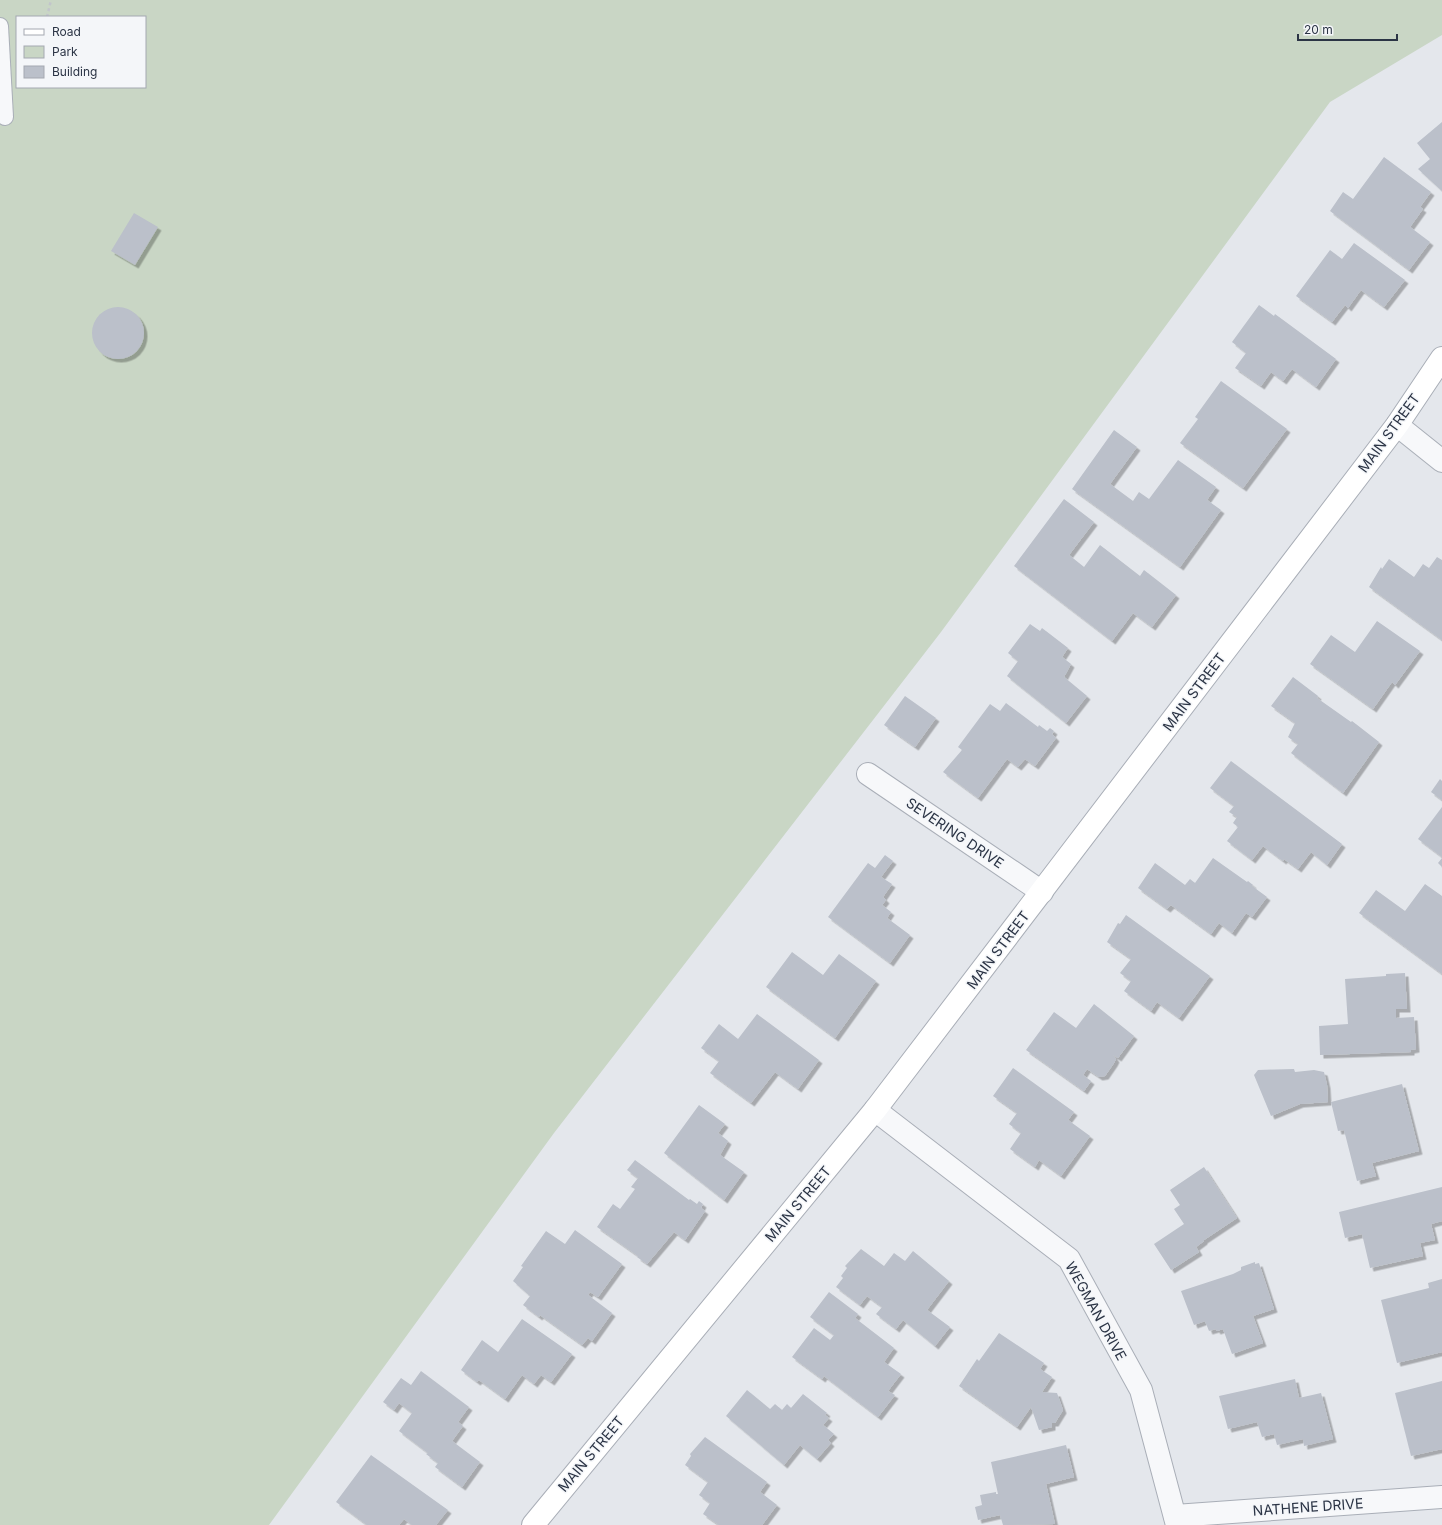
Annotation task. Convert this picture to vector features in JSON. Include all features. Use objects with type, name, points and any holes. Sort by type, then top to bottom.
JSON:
[{"type":"street","name":"MAIN STREET","points":[[533,1525],[875,1110],[1397,425],[1442,358]]},
{"type":"street","points":[[1397,425],[1442,462]]},
{"type":"street","name":"SEVERING DRIVE","points":[[868,774],[1042,892]]},
{"type":"street","name":"WEGMAN DRIVE","points":[[875,1110],[1069,1259],[1140,1390],[1176,1520]]},
{"type":"street","name":"NATHENE DRIVE","points":[[1176,1520],[1442,1497]]},
{"type":"lane","points":[[0,26],[5,117]]},
{"type":"path","points":[[47,16],[51,0]]},
{"type":"green space","points":[[0,0],[1442,0],[1442,35],[1330,102],[941,632],[554,1133],[269,1525],[0,1525]]},
{"type":"building","points":[[1442,122],[1442,191],[1418,169],[1430,159],[1417,143]]},
{"type":"building","points":[[1384,157],[1431,192],[1420,207],[1423,209],[1410,227],[1430,242],[1409,270],[1330,211],[1343,192],[1353,199]]},
{"type":"building","points":[[134,213],[158,227],[135,265],[111,251]]},
{"type":"building","points":[[1354,243],[1405,280],[1384,307],[1361,290],[1348,308],[1345,305],[1332,322],[1296,296],[1330,250],[1342,259]]},
{"type":"building","points":[[1259,305],[1274,316],[1275,314],[1336,359],[1316,387],[1292,369],[1283,381],[1271,372],[1261,386],[1235,368],[1246,353],[1232,342]]},
{"type":"building","points":[[113,307],[123,307],[137,314],[144,328],[144,338],[137,352],[123,359],[113,359],[103,355],[96,348],[92,338],[92,328],[96,318],[103,311]]},
{"type":"building","points":[[1221,381],[1287,429],[1243,488],[1180,443],[1198,419],[1195,417]]},
{"type":"building","points":[[1114,430],[1137,447],[1110,484],[1133,501],[1139,492],[1149,499],[1178,460],[1216,487],[1207,500],[1221,510],[1180,567],[1072,489]]},
{"type":"building","points":[[1064,499],[1094,522],[1069,555],[1084,567],[1100,545],[1140,576],[1144,570],[1176,595],[1152,627],[1133,613],[1112,641],[1014,566]]},
{"type":"building","points":[[1437,557],[1442,560],[1442,640],[1369,587],[1381,567],[1382,569],[1389,559],[1414,577],[1423,564],[1429,568]]},
{"type":"building","points":[[1377,621],[1420,651],[1395,685],[1392,682],[1373,709],[1310,664],[1331,635],[1355,652]]},
{"type":"building","points":[[1030,624],[1040,631],[1042,628],[1068,648],[1062,657],[1071,664],[1064,677],[1087,696],[1066,723],[1007,676],[1018,661],[1008,653]]},
{"type":"building","points":[[1293,677],[1318,696],[1317,698],[1351,722],[1352,721],[1379,742],[1343,793],[1291,753],[1298,744],[1288,737],[1295,723],[1271,706]]},
{"type":"building","points":[[905,696],[936,718],[915,747],[884,725]]},
{"type":"building","points":[[1006,703],[1038,727],[1039,725],[1047,731],[1050,728],[1054,731],[1052,734],[1056,738],[1035,766],[1025,759],[1018,767],[1007,759],[978,798],[943,772],[962,750],[958,747],[990,704],[1000,711]]},
{"type":"building","points":[[1231,761],[1342,844],[1327,865],[1311,852],[1298,869],[1284,859],[1283,861],[1263,846],[1252,860],[1227,841],[1238,827],[1233,823],[1237,817],[1229,812],[1234,806],[1210,788]]},
{"type":"building","points":[[1440,779],[1442,781],[1442,800],[1431,792]]},
{"type":"building","points":[[1442,807],[1442,857],[1418,839]]},
{"type":"building","points":[[885,855],[893,861],[881,877],[892,884],[883,897],[886,900],[882,905],[891,912],[887,918],[910,935],[890,963],[828,917],[868,863],[875,868]]},
{"type":"building","points":[[1213,858],[1247,882],[1248,881],[1253,885],[1252,886],[1267,897],[1252,917],[1246,913],[1232,933],[1219,923],[1211,934],[1171,905],[1167,909],[1138,888],[1155,863],[1185,885],[1190,879],[1195,883]]},
{"type":"building","points":[[1442,858],[1442,867],[1438,863]]},
{"type":"building","points":[[1425,884],[1442,896],[1442,974],[1359,913],[1376,890],[1405,911]]},
{"type":"building","points":[[1126,915],[1210,976],[1179,1018],[1157,1002],[1151,1011],[1124,991],[1131,981],[1120,973],[1131,959],[1107,942],[1118,923],[1120,924]]},
{"type":"building","points":[[792,952],[823,975],[839,954],[876,981],[835,1038],[766,987]]},
{"type":"building","points":[[1405,973],[1407,1009],[1396,1009],[1396,1018],[1414,1017],[1416,1049],[1411,1050],[1411,1052],[1320,1055],[1319,1026],[1348,1024],[1345,979]]},
{"type":"building","points":[[1094,1004],[1134,1036],[1118,1058],[1113,1055],[1116,1059],[1105,1076],[1099,1077],[1087,1069],[1083,1075],[1091,1081],[1084,1091],[1026,1050],[1054,1012],[1076,1028]]},
{"type":"building","points":[[757,1014],[819,1060],[798,1089],[775,1072],[751,1103],[710,1073],[719,1061],[701,1048],[719,1024],[738,1039]]},
{"type":"building","points":[[1013,1068],[1074,1112],[1068,1120],[1090,1136],[1061,1176],[1039,1160],[1035,1167],[1010,1149],[1021,1133],[1009,1124],[1017,1113],[993,1096]]},
{"type":"building","points":[[1294,1069],[1295,1072],[1314,1070],[1324,1072],[1327,1085],[1328,1102],[1300,1104],[1271,1116],[1254,1075],[1258,1070]]},
{"type":"building","points":[[1402,1084],[1419,1151],[1372,1163],[1376,1176],[1357,1181],[1344,1130],[1338,1131],[1331,1102]]},
{"type":"building","points":[[699,1105],[725,1124],[718,1133],[728,1141],[720,1155],[744,1172],[724,1200],[664,1153]]},
{"type":"building","points":[[635,1160],[689,1200],[690,1199],[697,1204],[699,1201],[703,1204],[701,1208],[705,1211],[685,1240],[674,1232],[647,1264],[597,1227],[613,1204],[620,1209],[635,1189],[631,1187],[638,1178],[627,1170]]},
{"type":"building","points":[[1204,1167],[1237,1218],[1196,1247],[1199,1252],[1171,1270],[1154,1244],[1184,1224],[1174,1209],[1180,1205],[1170,1190]]},
{"type":"building","points":[[1442,1187],[1442,1221],[1431,1224],[1435,1240],[1420,1243],[1423,1256],[1370,1268],[1362,1234],[1345,1238],[1339,1212]]},
{"type":"building","points":[[575,1230],[622,1264],[598,1297],[590,1292],[588,1295],[612,1313],[592,1341],[588,1338],[582,1345],[540,1315],[539,1317],[523,1305],[530,1296],[513,1281],[523,1267],[521,1266],[546,1231],[565,1244]]},
{"type":"building","points":[[861,1249],[884,1266],[894,1253],[905,1261],[913,1251],[949,1281],[927,1310],[950,1327],[935,1346],[903,1320],[896,1329],[876,1314],[882,1307],[867,1296],[860,1305],[836,1287],[843,1278],[841,1276],[847,1268],[845,1266]]},
{"type":"building","points":[[1255,1262],[1255,1264],[1259,1263],[1274,1309],[1253,1316],[1263,1343],[1232,1354],[1223,1329],[1209,1331],[1205,1321],[1194,1325],[1181,1291],[1233,1274],[1241,1270],[1241,1267]]},
{"type":"building","points":[[1442,1279],[1442,1352],[1397,1363],[1381,1300],[1429,1288],[1428,1283]]},
{"type":"building","points":[[829,1292],[858,1314],[855,1318],[894,1348],[884,1362],[901,1374],[888,1391],[895,1395],[878,1417],[824,1376],[822,1379],[792,1357],[814,1328],[830,1340],[834,1335],[810,1317]]},
{"type":"building","points":[[522,1319],[572,1354],[551,1382],[541,1375],[534,1384],[522,1375],[505,1399],[479,1380],[477,1382],[461,1370],[482,1340],[498,1352]]},
{"type":"building","points":[[999,1333],[1044,1363],[1040,1369],[1052,1377],[1042,1392],[1057,1393],[1063,1410],[1055,1423],[1052,1423],[1052,1427],[1039,1430],[1031,1407],[1017,1427],[959,1386],[977,1359],[979,1361]]},
{"type":"building","points":[[421,1371],[469,1407],[458,1422],[463,1426],[452,1441],[480,1462],[462,1487],[435,1467],[438,1463],[426,1454],[428,1453],[399,1431],[412,1413],[399,1403],[394,1410],[383,1402],[401,1378],[411,1385]]},
{"type":"building","points":[[1295,1379],[1299,1398],[1321,1393],[1333,1439],[1304,1446],[1303,1439],[1277,1445],[1274,1434],[1262,1437],[1257,1422],[1228,1429],[1219,1396]]},
{"type":"building","points":[[1442,1381],[1442,1449],[1411,1456],[1395,1393]]},
{"type":"building","points":[[747,1390],[770,1409],[775,1404],[782,1410],[787,1404],[791,1408],[803,1394],[827,1413],[825,1415],[829,1418],[823,1425],[834,1434],[828,1440],[831,1443],[817,1459],[800,1445],[784,1465],[726,1416]]},
{"type":"building","points":[[705,1437],[767,1482],[760,1492],[777,1505],[762,1525],[719,1525],[703,1514],[710,1503],[699,1495],[708,1482],[685,1465],[691,1456],[690,1454]]},
{"type":"building","points":[[1066,1445],[1074,1477],[1046,1484],[1055,1524],[1003,1525],[1000,1515],[978,1520],[975,1507],[982,1505],[980,1495],[996,1492],[996,1494],[998,1494],[991,1462]]},
{"type":"building","points":[[371,1455],[448,1510],[436,1525],[412,1525],[404,1519],[399,1525],[367,1525],[336,1502]]}]
